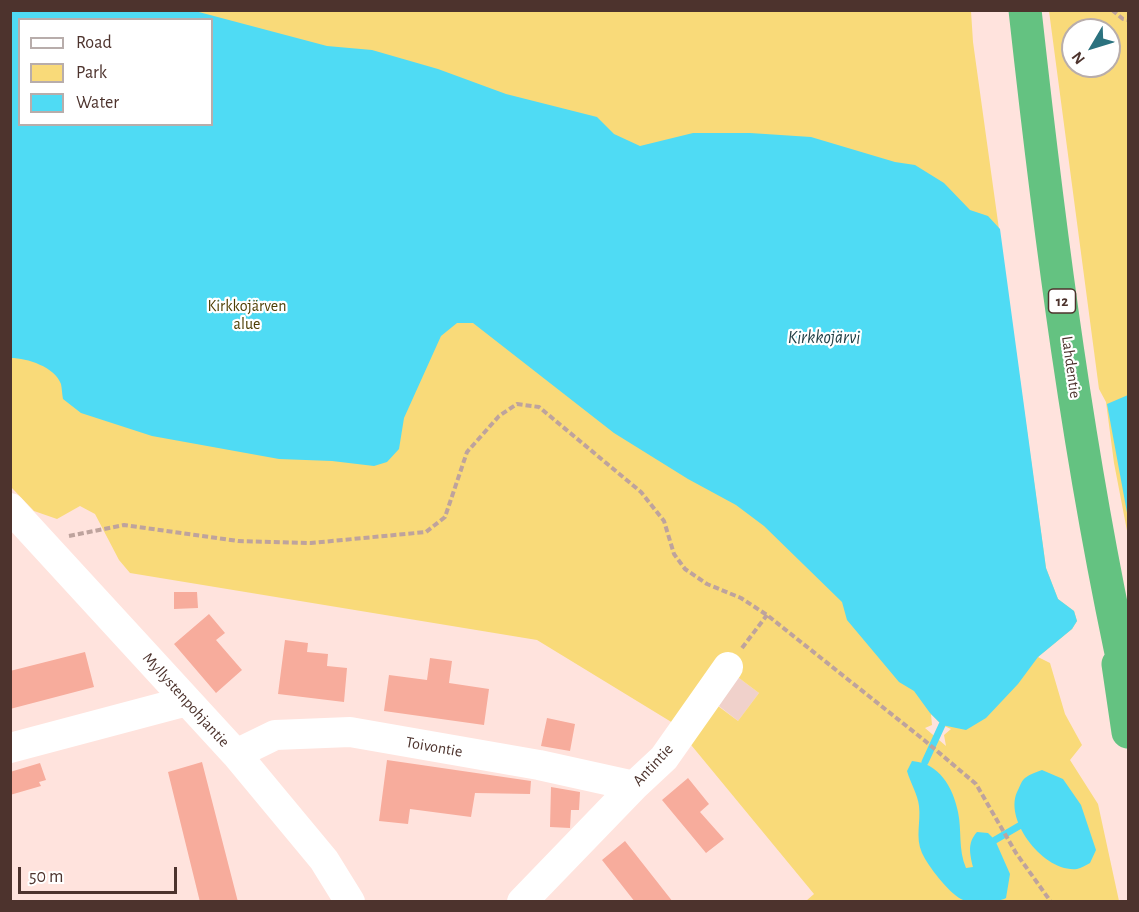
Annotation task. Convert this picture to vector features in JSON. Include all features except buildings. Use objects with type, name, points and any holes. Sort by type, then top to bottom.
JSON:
[{"type":"highway","name":"Lahdentie","points":[[1025,10],[1067,346],[1107,591],[1128,685]]},
{"type":"highway","points":[[1107,591],[1128,732]]},
{"type":"street","name":"Myllystenpohjantie","points":[[10,508],[236,754],[324,860],[350,902]]},
{"type":"street","name":"Antintie","points":[[522,902],[664,758],[728,667]]},
{"type":"street","points":[[10,748],[187,701]]},
{"type":"street","name":"Toivontie","points":[[236,754],[275,735],[350,732],[539,765],[634,786]]},
{"type":"path","points":[[1112,10],[1123,19],[1128,20]]},
{"type":"path","points":[[68,536],[124,525],[238,541],[311,543],[426,532],[445,517],[467,452],[499,416],[517,404],[539,408],[641,492],[664,521],[674,554],[685,569],[707,584],[741,598],[767,615],[976,784],[999,824],[1051,902]]},
{"type":"path","points":[[728,667],[767,615]]},
{"type":"shaded area","points":[[735,675],[759,693],[738,721],[714,702]]},
{"type":"green space","name":"Kirkkojärven alue","points":[[11,11],[971,11],[973,42],[1046,568],[1058,599],[1074,611],[1077,621],[1072,629],[1038,657],[1050,663],[1065,714],[1082,745],[1070,760],[1098,804],[1119,901],[806,901],[814,894],[673,723],[537,640],[130,573],[119,560],[95,514],[80,506],[57,519],[34,511],[11,487]],"holes":[[[735,675],[759,693],[738,721],[714,703]],[[931,714],[942,725],[951,729],[944,735],[946,746],[925,728],[932,725]]]},
{"type":"green space","points":[[1049,11],[1128,11],[1128,536],[1114,463],[1106,402],[1099,389]]},
{"type":"water","name":"Kirkkojärvi","points":[[10,11],[195,11],[327,46],[372,50],[438,69],[506,94],[597,117],[614,134],[640,146],[693,133],[750,133],[811,137],[895,162],[915,165],[944,183],[970,210],[988,216],[1000,229],[1046,568],[1058,599],[1074,611],[1077,621],[1072,629],[1038,657],[1018,684],[986,718],[966,730],[942,725],[914,691],[899,682],[847,620],[842,602],[764,526],[736,505],[688,479],[614,433],[473,323],[457,323],[441,336],[404,418],[399,449],[387,462],[374,466],[332,461],[279,459],[152,436],[81,413],[63,399],[61,384],[53,373],[47,368],[25,360],[11,358]]},
{"type":"water","points":[[1128,395],[1128,518],[1107,404]]},
{"type":"water","points":[[912,761],[930,766],[948,785],[958,812],[962,854],[966,868],[973,867],[971,844],[977,832],[988,833],[995,840],[1010,874],[1006,898],[984,902],[965,901],[945,885],[929,865],[920,847],[918,802],[907,771]]},
{"type":"water","points":[[1042,770],[1063,779],[1081,805],[1096,850],[1090,863],[1079,869],[1064,868],[1052,862],[1029,842],[1021,829],[1016,815],[1015,802],[1018,790],[1024,779]]},
{"type":"waterway","points":[[925,762],[942,725]]},
{"type":"waterway","points":[[995,840],[1019,826]]}]
